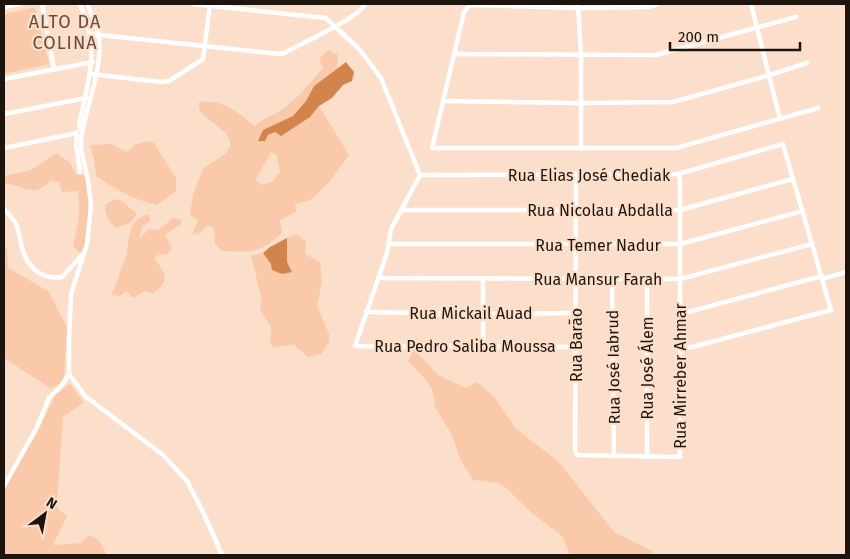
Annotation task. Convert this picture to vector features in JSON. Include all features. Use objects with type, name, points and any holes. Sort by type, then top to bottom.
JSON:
[{"type":"street","points":[[4,7],[20,4]]},
{"type":"street","points":[[42,4],[54,69]]},
{"type":"street","points":[[80,4],[91,34],[93,74],[90,97],[76,144],[80,172]]},
{"type":"street","points":[[4,486],[36,429],[49,398],[63,384],[69,374],[71,294],[89,233],[91,205],[79,126],[84,98],[98,62],[98,34],[87,4]]},
{"type":"street","points":[[193,4],[326,18],[360,50],[381,78],[420,175],[391,229],[389,244],[366,312]]},
{"type":"street","points":[[91,34],[284,53],[346,21],[363,8],[365,4]]},
{"type":"street","points":[[658,4],[648,6],[468,6],[464,12],[432,148],[676,148],[818,108]]},
{"type":"street","points":[[751,4],[780,119]]},
{"type":"street","points":[[93,74],[166,82],[203,59],[210,5]]},
{"type":"street","points":[[579,6],[581,149]]},
{"type":"street","points":[[455,54],[656,55],[796,17]]},
{"type":"street","points":[[4,79],[98,62]]},
{"type":"street","points":[[444,101],[672,102],[807,63]]},
{"type":"street","points":[[4,114],[90,97]]},
{"type":"street","points":[[4,148],[80,132]]},
{"type":"street","name":"Rua Elias José Chediak","points":[[420,175],[678,174],[783,144],[793,179]]},
{"type":"street","name":"Rua Barão","points":[[576,174],[575,450],[577,455],[614,456]]},
{"type":"street","name":"Rua Mirreber Ahmar","points":[[647,456],[680,457],[680,210],[678,174]]},
{"type":"street","points":[[680,348],[692,347],[831,310],[793,179]]},
{"type":"street","name":"Rua Nicolau Abdalla","points":[[402,210],[680,210],[793,179]]},
{"type":"street","points":[[4,209],[11,215],[17,226],[23,252],[27,260],[42,275],[50,278],[62,277],[84,252]]},
{"type":"street","name":"Rua Temer Nadur","points":[[389,244],[680,244],[803,211]]},
{"type":"street","name":"Rua Mansur Farah","points":[[378,278],[680,279],[812,244]]},
{"type":"street","points":[[680,312],[688,312],[846,272]]},
{"type":"street","points":[[482,346],[483,279]]},
{"type":"street","name":"Rua José Iabrud","points":[[612,279],[614,456]]},
{"type":"street","name":"Rua José Álem","points":[[647,279],[647,456]]},
{"type":"street","name":"Rua Mickail Auad","points":[[366,312],[483,314],[576,312]]},
{"type":"street","name":"Rua Pedro Saliba Moussa","points":[[366,312],[355,346],[576,347]]},
{"type":"street","points":[[69,374],[84,396],[163,455],[187,481],[222,555]]},
{"type":"street","points":[[614,456],[647,456]]},
{"type":"shaded area","points":[[35,7],[49,64],[4,74],[4,14]]},
{"type":"shaded area","points":[[329,50],[338,55],[337,68],[314,86],[306,101],[293,116],[263,130],[268,135],[275,132],[281,135],[310,117],[319,106],[349,155],[330,181],[310,200],[295,204],[296,212],[280,220],[282,232],[263,247],[251,251],[222,251],[215,244],[214,228],[208,225],[199,233],[192,235],[198,220],[190,215],[193,194],[203,169],[226,153],[230,147],[230,140],[226,133],[203,115],[199,109],[199,102],[223,105],[236,111],[255,126],[284,108],[302,92],[323,68],[319,60]],"holes":[[[271,152],[276,154],[280,172],[272,182],[261,185],[256,179]]]},
{"type":"shaded area","points":[[346,62],[354,72],[352,81],[343,85],[332,98],[319,106],[310,117],[281,136],[275,132],[268,135],[265,141],[258,141],[263,130],[293,116],[306,101],[314,86]]},
{"type":"shaded area","points":[[149,141],[154,143],[176,178],[176,191],[157,205],[125,193],[96,176],[90,145],[111,144],[127,152],[134,145]]},
{"type":"shaded area","points":[[57,153],[70,163],[76,175],[84,175],[89,195],[86,245],[80,253],[73,246],[79,212],[77,191],[62,192],[59,182],[51,181],[33,190],[4,183],[4,176],[31,170]]},
{"type":"shaded area","points":[[114,199],[122,201],[137,214],[130,223],[116,228],[108,218],[105,209],[105,205]]},
{"type":"shaded area","points":[[148,214],[151,220],[142,227],[139,239],[149,229],[158,230],[173,218],[182,219],[181,224],[165,235],[172,248],[167,255],[160,254],[154,258],[164,273],[164,280],[153,293],[145,291],[133,298],[126,291],[120,296],[111,295],[126,257],[132,226],[141,217]]},
{"type":"shaded area","points":[[296,234],[306,241],[305,254],[320,262],[322,282],[317,306],[329,334],[329,342],[321,354],[308,357],[294,345],[274,347],[270,343],[271,327],[260,309],[262,300],[251,256],[263,253],[272,264],[292,271],[287,262],[287,238]]},
{"type":"shaded area","points":[[287,238],[287,262],[292,272],[282,274],[272,270],[271,264],[263,253]]},
{"type":"shaded area","points":[[4,247],[7,248],[8,268],[48,291],[67,327],[64,377],[58,385],[50,388],[4,358]]},
{"type":"shaded area","points":[[414,349],[438,375],[466,388],[477,382],[494,397],[516,429],[558,461],[614,532],[654,552],[651,555],[570,555],[562,536],[533,514],[505,487],[498,483],[473,480],[460,459],[453,437],[434,405],[433,392],[408,361]]},
{"type":"shaded area","points":[[70,384],[84,402],[63,417],[57,501],[58,509],[67,516],[53,545],[81,543],[89,535],[99,540],[107,555],[4,555],[4,490],[41,425],[56,394]]},
{"type":"district","name":"ALTO DA COLINA","points":[[65,32]]}]
